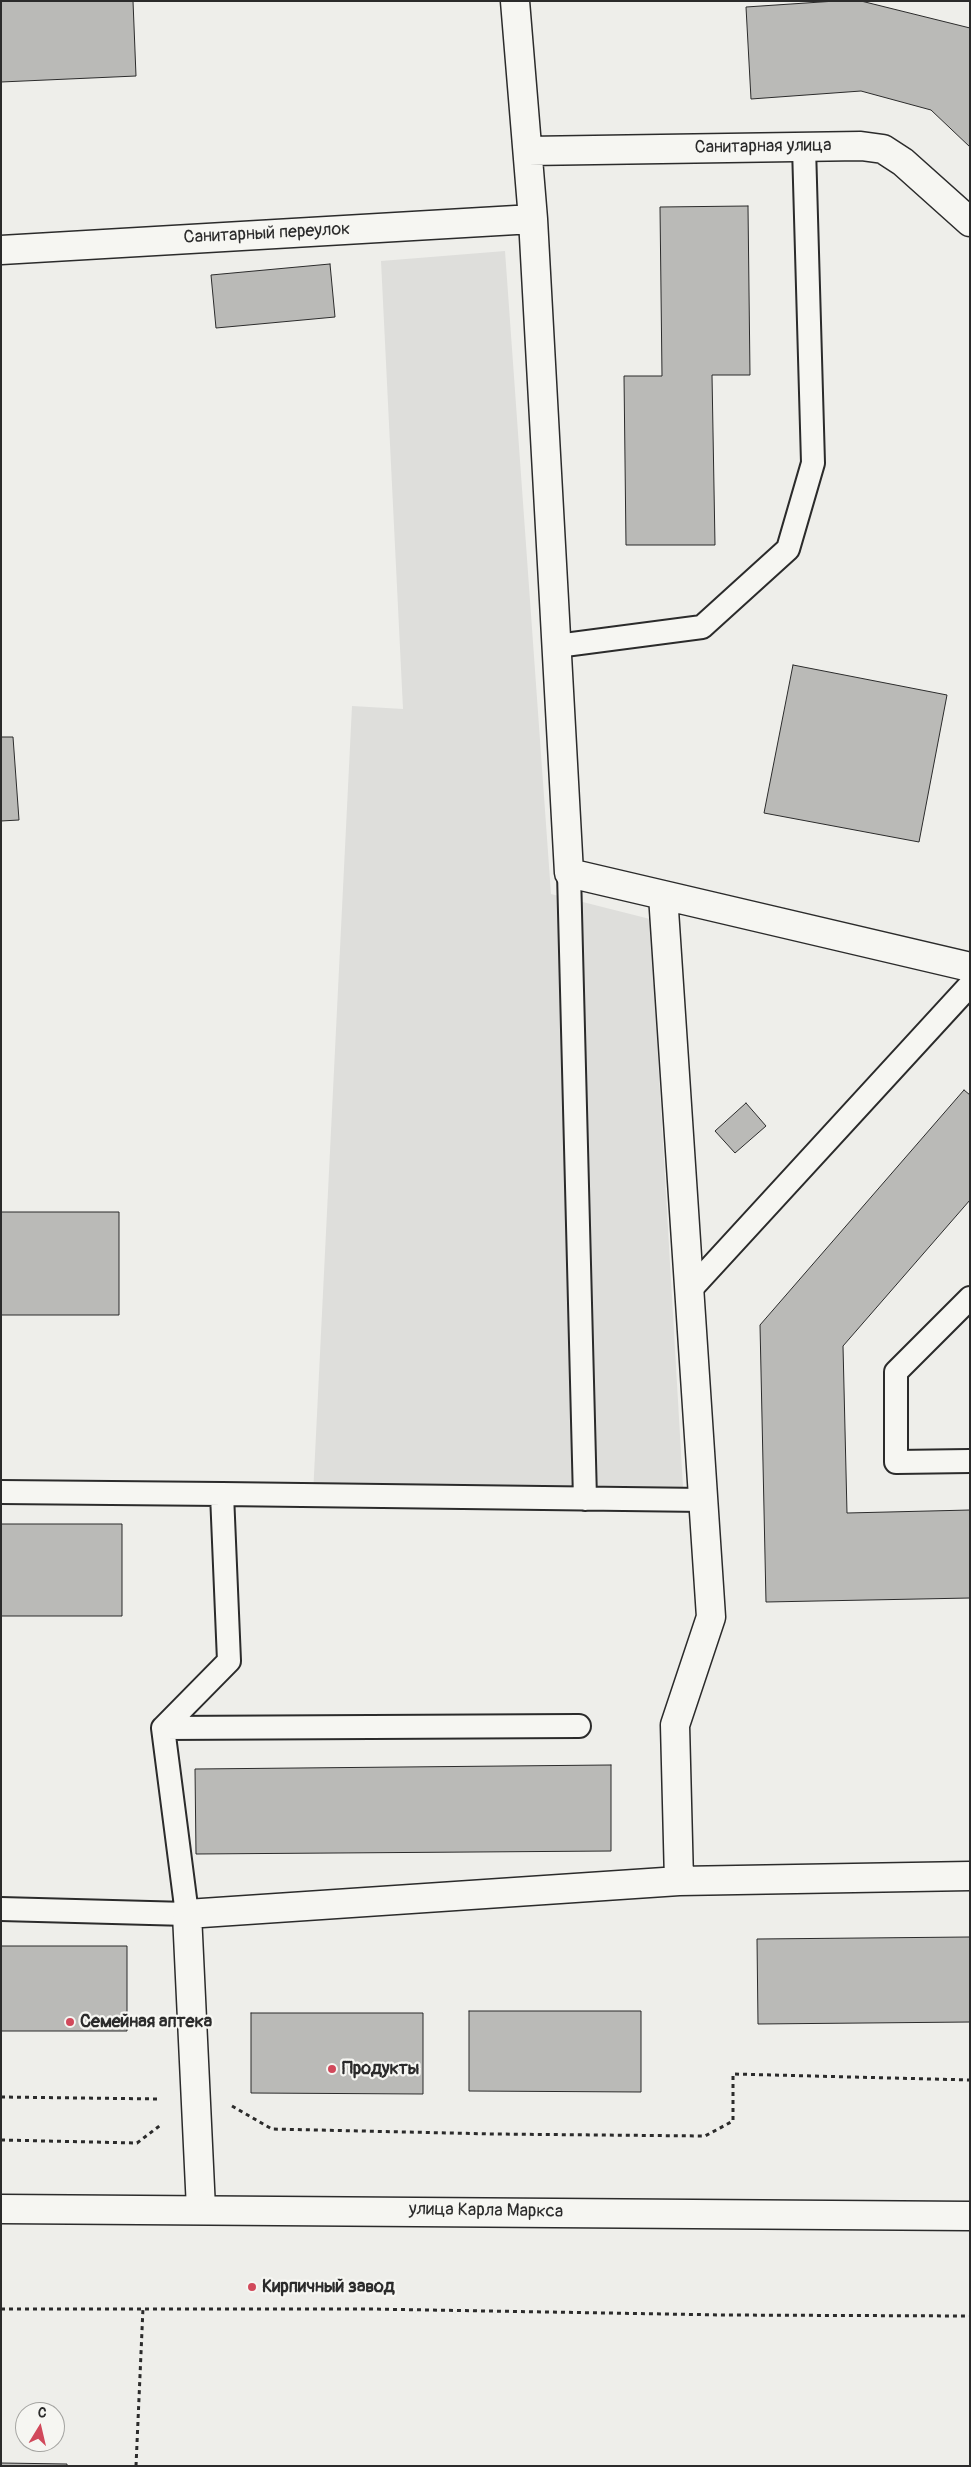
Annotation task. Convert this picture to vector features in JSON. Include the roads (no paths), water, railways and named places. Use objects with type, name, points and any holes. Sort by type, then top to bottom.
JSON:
[{"type":"main road","points":[[514,1],[534,219],[569,873],[970,967]]},
{"type":"main road","name":"Санитарная улица","points":[[528,151],[804,146],[861,146],[883,149],[903,162],[970,222]]},
{"type":"main road","name":"Санитарный переулок","points":[[1,250],[534,219]]},
{"type":"main road","points":[[663,895],[711,1617],[675,1725],[679,1881]]},
{"type":"main road","points":[[200,2209],[187,1914],[679,1881],[970,1876]]},
{"type":"main road","name":"улица Карла Маркса","points":[[1,2209],[970,2216]]},
{"type":"lane","points":[[557,646],[702,627],[788,549],[813,463],[804,146]]},
{"type":"lane","points":[[569,873],[585,1499]]},
{"type":"lane","points":[[690,1290],[970,985]]},
{"type":"lane","points":[[970,1298],[896,1372],[896,1462],[970,1461]]},
{"type":"lane","points":[[1,1492],[704,1500]]},
{"type":"lane","points":[[163,1728],[229,1661],[222,1494]]},
{"type":"lane","points":[[163,1728],[579,1726]]},
{"type":"lane","points":[[1,1909],[187,1914],[163,1728]]},
{"type":"place","name":"Семейная аптека","points":[[70,2022]]},
{"type":"place","name":"Продукты","points":[[332,2069]]},
{"type":"place","name":"Кирпичный завод","points":[[252,2287]]}]
